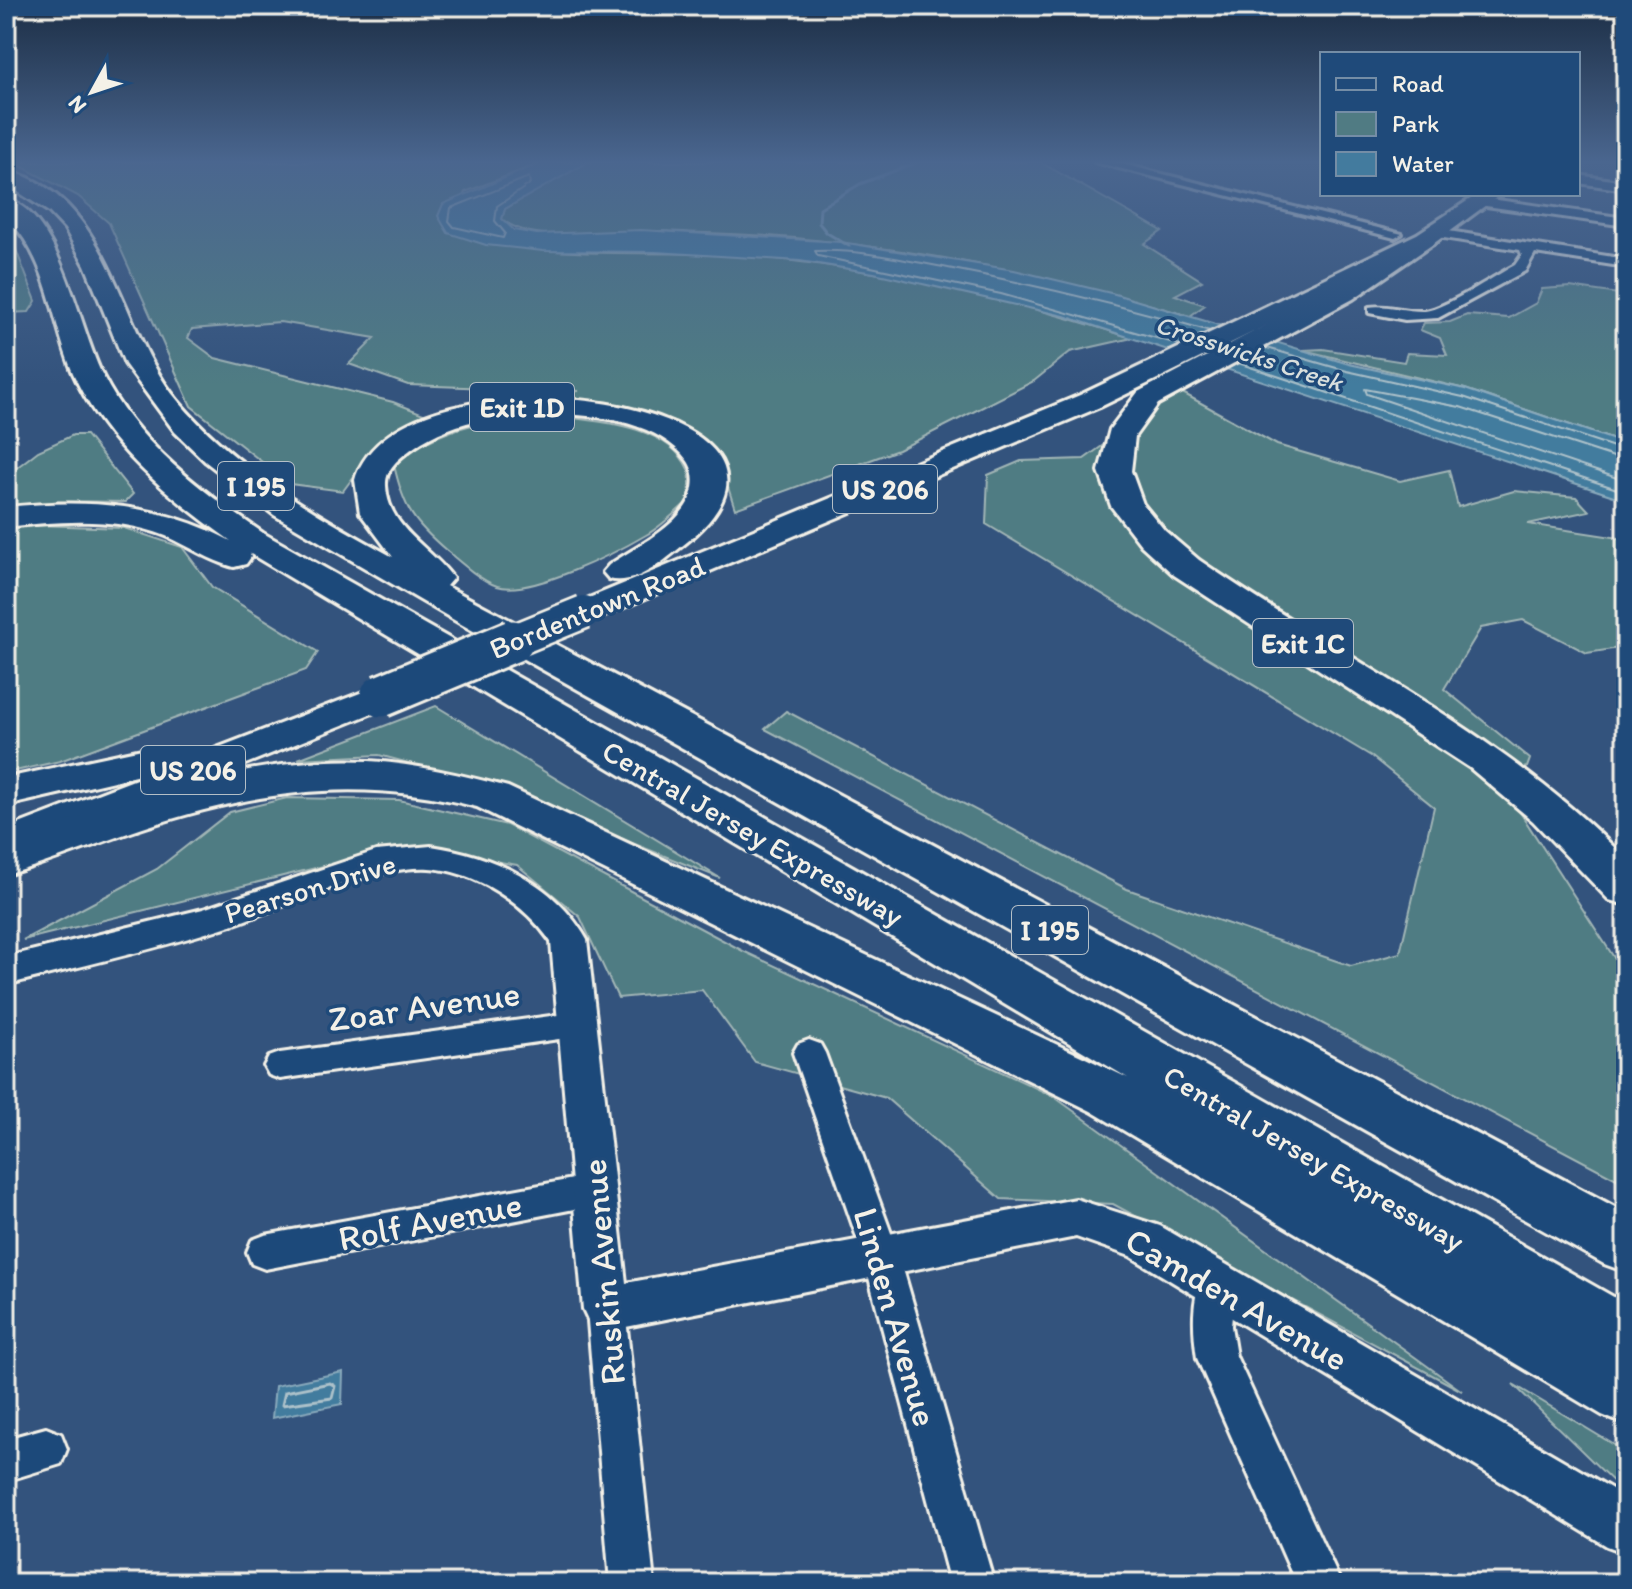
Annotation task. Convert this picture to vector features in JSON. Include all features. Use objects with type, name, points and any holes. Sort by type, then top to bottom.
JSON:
[{"type":"highway","name":"Central Jersey Expressway","points":[[37,236],[51,258],[78,350],[107,408],[132,439],[189,494],[288,564],[1626,1339]]},
{"type":"highway","name":"Central Jersey Expressway","points":[[83,236],[137,362],[159,396],[184,425],[234,470],[287,508],[474,616],[1626,1244]]},
{"type":"highway","name":"Bordentown Road","points":[[570,606],[621,572],[934,448],[1390,236]]},
{"type":"highway","name":"Exit 1C","points":[[1430,236],[1344,294],[1278,321],[1191,363],[1148,398],[1135,410],[1117,439],[1115,473],[1120,491],[1145,530],[1188,571],[1463,743],[1556,816],[1626,888]]},
{"type":"highway","name":"Bordentown Road","points":[[6,845],[373,686],[570,606],[977,451],[1191,363]]},
{"type":"highway","name":"Exit 1D","points":[[474,616],[396,538],[382,520],[370,488],[378,464],[388,452],[420,431],[458,417],[522,407],[596,409],[656,424],[689,442],[700,454],[710,478],[704,505],[672,538],[621,572]]},
{"type":"highway","points":[[6,517],[98,512],[177,526],[366,634],[655,792],[916,927]]},
{"type":"highway","name":"Bordentown Road","points":[[6,815],[142,762],[373,686]]},
{"type":"highway","points":[[6,792],[142,762]]},
{"type":"highway","points":[[6,859],[252,783],[330,773],[376,773],[455,785],[492,797],[1111,1095],[1626,1392]]},
{"type":"street","points":[[1431,236],[1626,263]]},
{"type":"street","points":[[1374,310],[1424,316],[1453,306],[1523,266],[1529,255],[1525,247]]},
{"type":"street","name":"Pearson Drive","points":[[6,971],[208,920],[376,863],[404,858],[457,862],[523,892],[556,917],[569,940],[574,962]]},
{"type":"street","name":"Ruskin Avenue","points":[[574,962],[632,1583]]},
{"type":"street","name":"Zoar Avenue","points":[[280,1066],[580,1024]]},
{"type":"street","name":"Linden Avenue","points":[[809,1053],[881,1255],[972,1583]]},
{"type":"street","name":"Rolf Avenue","points":[[265,1252],[595,1190]]},
{"type":"street","name":"Camden Avenue","points":[[606,1309],[1076,1218],[1144,1240],[1216,1286],[1613,1518]]},
{"type":"street","points":[[1216,1286],[1212,1326],[1217,1358],[1319,1583]]},
{"type":"street","points":[[6,1460],[46,1449]]},
{"type":"green space","points":[[7,236],[13,242],[36,301],[29,312],[6,313]]},
{"type":"green space","points":[[115,236],[462,236],[521,248],[558,251],[745,256],[843,268],[941,286],[1132,338],[1070,352],[1034,381],[898,450],[735,509],[717,453],[677,422],[623,407],[558,401],[496,402],[579,391],[408,385],[349,364],[375,338],[280,322],[192,329],[188,338],[215,358],[393,402],[431,417],[380,441],[343,491],[290,484],[191,406]]},
{"type":"green space","points":[[778,236],[1155,236],[1144,244],[1202,281],[1175,295],[1205,305],[1190,316],[1004,269],[863,246]]},
{"type":"green space","points":[[1570,287],[1626,295],[1626,444],[1465,389],[1303,350],[1323,349],[1404,362],[1407,353],[1447,355],[1440,338],[1420,330],[1424,323],[1450,322],[1467,315],[1509,318],[1536,303],[1542,289]]},
{"type":"green space","points":[[1179,391],[1277,445],[1400,481],[1449,470],[1458,507],[1514,491],[1576,497],[1589,511],[1528,524],[1626,539],[1626,647],[1587,653],[1523,620],[1481,628],[1444,689],[1530,759],[1514,803],[1626,976],[1626,1184],[765,729],[786,711],[1127,889],[1351,966],[1400,953],[1434,807],[1371,756],[986,524],[988,475],[1021,461],[1084,459]]},
{"type":"green space","points":[[554,416],[610,423],[665,442],[688,469],[689,500],[652,531],[595,562],[530,585],[511,588],[497,586],[464,566],[418,523],[406,504],[394,465],[431,440],[469,426]]},
{"type":"green space","points":[[73,435],[86,435],[133,494],[125,502],[58,501],[6,510],[6,476],[38,451]]},
{"type":"green space","points":[[38,525],[124,528],[182,547],[212,587],[318,652],[306,670],[60,761],[6,773],[6,529]]},
{"type":"green space","points":[[436,706],[720,878],[476,781],[379,755],[298,759]]},
{"type":"green space","points":[[287,798],[399,800],[507,825],[743,951],[1053,1096],[1462,1391],[1113,1204],[1001,1199],[886,1098],[755,1062],[702,990],[618,998],[580,917],[517,865],[431,850],[344,861],[23,940],[157,869],[230,812]]},
{"type":"green space","points":[[1513,1384],[1626,1452],[1626,1494]]},
{"type":"water","points":[[458,236],[744,236],[841,242],[1014,270],[1115,294],[1349,364],[1465,389],[1626,444],[1626,500],[1064,316],[874,273],[800,261],[655,252],[543,251],[486,245]]},
{"type":"water","points":[[343,1372],[342,1404],[272,1418],[275,1386]]},
{"type":"waterway","name":"Crosswicks Creek","points":[[832,236],[849,246]]}]
